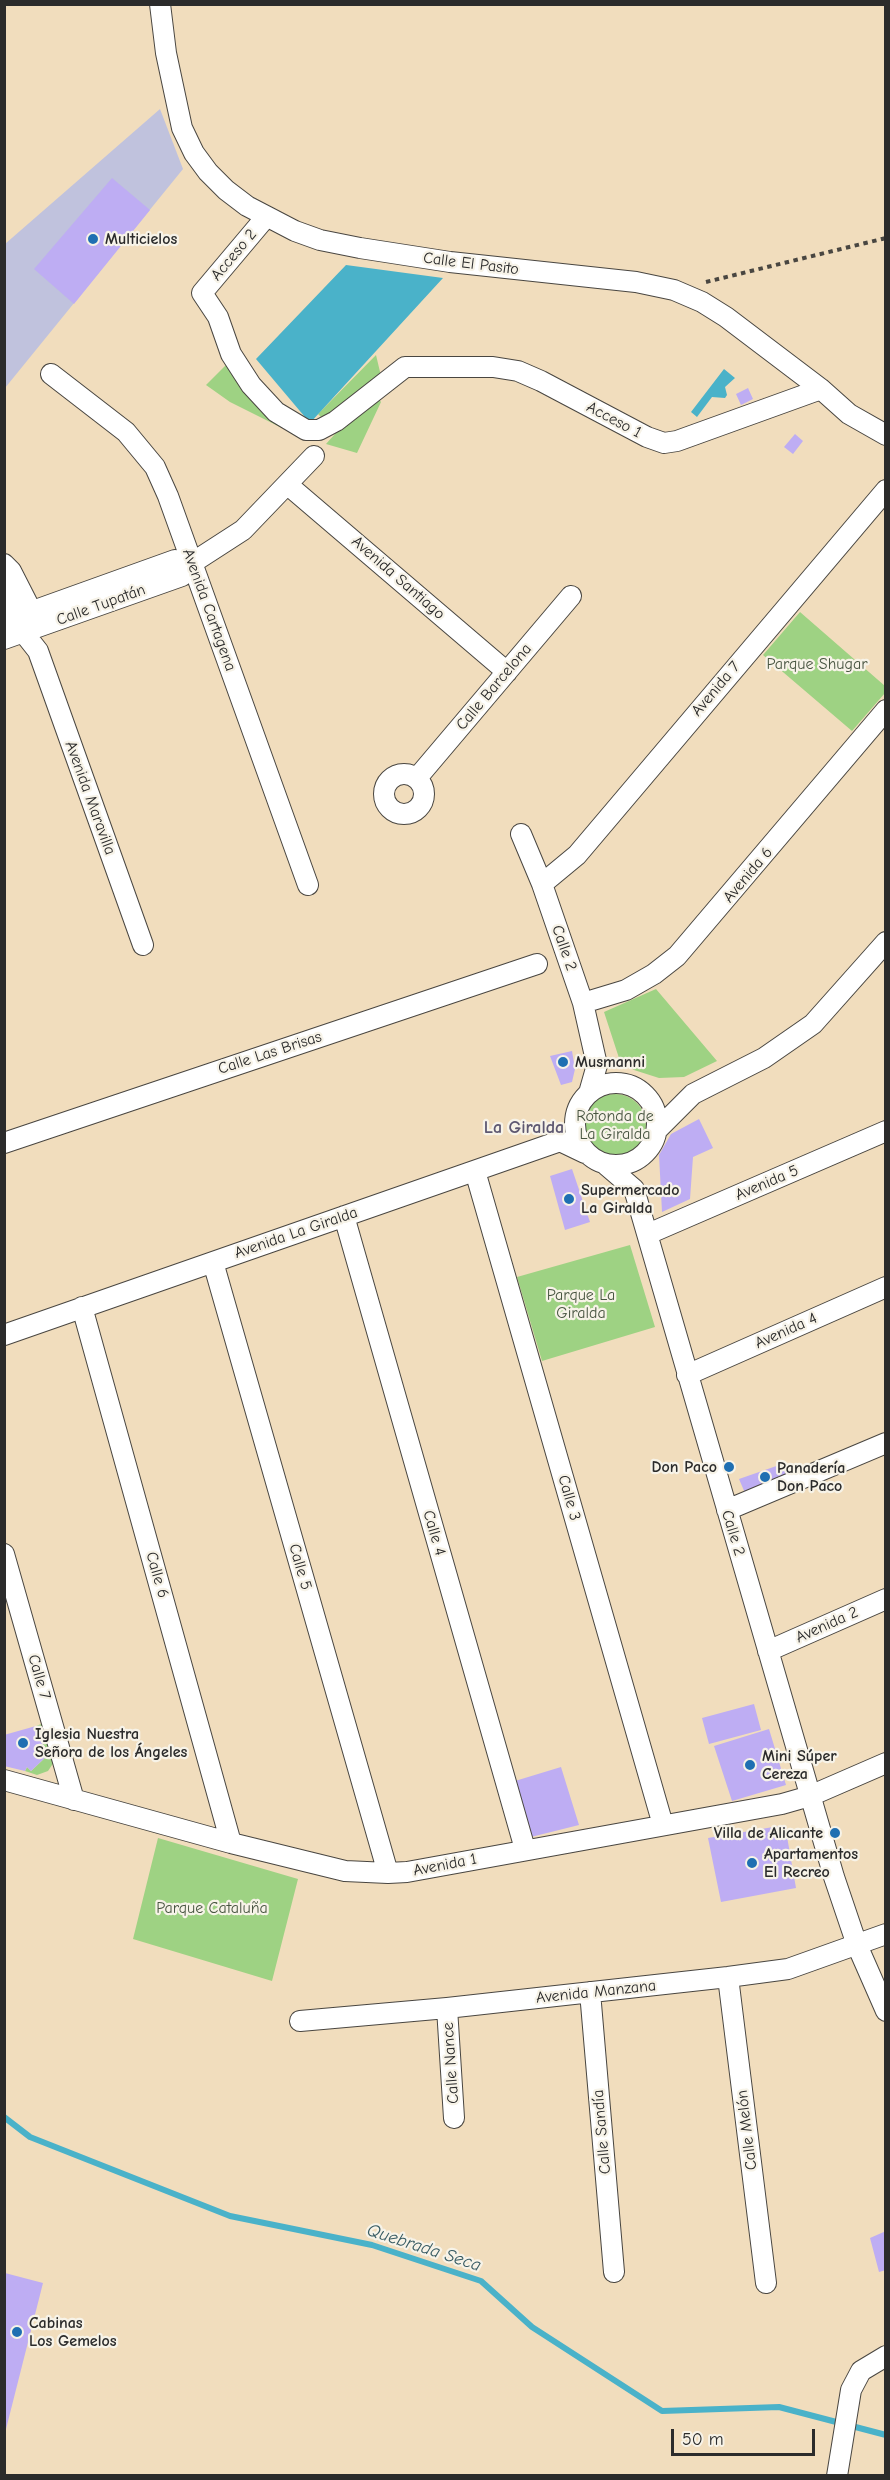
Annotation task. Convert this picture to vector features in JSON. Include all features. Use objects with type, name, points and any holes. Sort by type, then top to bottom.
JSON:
[{"type":"street","name":"Calle El Pasito","points":[[160,4],[174,95],[182,128],[194,153],[208,172],[226,190],[266,217],[321,240],[360,248],[450,262],[636,282],[674,290],[702,302],[726,317],[821,389],[849,414],[885,435]]},
{"type":"street","name":"Acceso 2","points":[[266,217],[202,293],[218,316],[231,354],[251,385],[276,412],[306,430],[319,430],[336,422],[405,367]]},
{"type":"street","name":"Acceso 1","points":[[405,367],[493,367],[518,372],[541,381],[647,437],[664,443],[677,441],[821,389]]},
{"type":"street","name":"Avenida Cartagena","points":[[51,374],[126,432],[149,458],[168,496],[308,885]]},
{"type":"street","name":"Calle Tupatán","points":[[20,624],[182,576],[192,563],[243,530],[314,456]]},
{"type":"street","name":"Avenida Santiago","points":[[288,485],[507,672]]},
{"type":"street","name":"Avenida 7","points":[[542,884],[577,855],[885,490]]},
{"type":"street","name":"Avenida Maravilla","points":[[4,564],[11,571],[20,624]]},
{"type":"street","name":"Avenida Maravilla","points":[[4,589],[20,624],[38,651],[143,945]]},
{"type":"street","name":"Calle Barcelona","points":[[417,778],[571,596]]},
{"type":"street","name":"Avenida 6","points":[[582,1004],[626,990],[654,974],[677,956],[885,710]]},
{"type":"street","name":"Calle 2","points":[[521,834],[542,884],[582,1004],[597,1065]]},
{"type":"street","points":[[647,1095],[668,1098],[693,1094],[764,1058],[813,1023],[885,942]]},
{"type":"street","name":"Calle Las Brisas","points":[[4,1143],[537,964]]},
{"type":"street","points":[[589,1093],[597,1065],[621,1083]]},
{"type":"street","points":[[658,1129],[659,1117],[647,1095],[635,1087],[610,1082],[589,1093],[560,1141],[606,1165],[634,1189],[648,1149],[658,1129],[693,1094]]},
{"type":"street","points":[[575,1118],[575,1133],[585,1153]]},
{"type":"street","name":"Avenida 5","points":[[648,1234],[885,1131]]},
{"type":"street","name":"Avenida La Giralda","points":[[4,1335],[560,1141]]},
{"type":"street","points":[[606,1165],[630,1162],[648,1149]]},
{"type":"street","name":"Calle 3","points":[[475,1171],[663,1825]]},
{"type":"street","name":"Calle 2","points":[[634,1189],[834,1877],[857,1945],[885,2011]]},
{"type":"street","name":"Calle 4","points":[[344,1216],[525,1849]]},
{"type":"street","name":"Calle 5","points":[[213,1262],[388,1873]]},
{"type":"street","name":"Avenida 4","points":[[687,1375],[885,1287]]},
{"type":"street","name":"Calle 6","points":[[82,1307],[231,1843]]},
{"type":"street","points":[[727,1510],[885,1443]]},
{"type":"street","name":"Calle 7","points":[[4,1554],[74,1800]]},
{"type":"street","name":"Avenida 2","points":[[768,1651],[885,1599]]},
{"type":"street","name":"Avenida 1","points":[[4,1780],[231,1843],[345,1871],[388,1873],[407,1872],[782,1804],[810,1796],[885,1763]]},
{"type":"street","name":"Avenida Manzana","points":[[300,2021],[447,2008],[788,1969],[885,1934]]},
{"type":"street","name":"Calle Melón","points":[[728,1977],[766,2283]]},
{"type":"street","name":"Calle Sandía","points":[[590,1992],[614,2272]]},
{"type":"street","name":"Calle Nance","points":[[447,2008],[454,2118]]},
{"type":"street","points":[[837,2475],[851,2390],[861,2371],[885,2356]]},
{"type":"path","points":[[674,290],[885,238]]},
{"type":"shaded area","points":[[160,109],[183,169],[5,388],[5,244]]},
{"type":"green space","points":[[376,355],[381,376],[329,417],[321,417],[318,414]]},
{"type":"green space","points":[[228,363],[282,428],[230,402],[206,385]]},
{"type":"green space","points":[[378,398],[381,402],[357,453],[326,444],[351,416]]},
{"type":"green space","name":"Parque Shugar","points":[[800,612],[885,686],[885,693],[852,731],[763,655]]},
{"type":"green space","points":[[656,989],[717,1061],[684,1077],[659,1078],[634,1070],[619,1058],[604,1012]]},
{"type":"green space","name":"Rotonda de La Giralda","points":[[615,1094],[632,1099],[637,1103],[641,1108],[646,1125],[641,1142],[637,1147],[632,1151],[615,1156],[598,1151],[593,1147],[589,1142],[584,1125],[589,1108],[593,1103],[598,1099]]},
{"type":"green space","name":"Parque La Giralda","points":[[630,1245],[655,1327],[542,1361],[517,1277]]},
{"type":"green space","points":[[44,1723],[54,1762],[48,1771],[37,1775],[25,1771],[27,1767],[31,1771],[48,1755],[36,1726]]},
{"type":"green space","name":"Parque Cataluña","points":[[158,1838],[298,1879],[272,1981],[133,1939]]},
{"type":"water","points":[[346,265],[443,278],[310,423],[256,359]]},
{"type":"water","points":[[724,369],[735,378],[725,387],[727,395],[725,398],[712,397],[697,417],[691,412]]},
{"type":"building","name":"Multicielos","points":[[112,178],[150,210],[74,304],[34,269]]},
{"type":"building","points":[[748,388],[753,399],[741,405],[736,394]]},
{"type":"building","points":[[795,434],[803,441],[793,454],[784,447]]},
{"type":"building","name":"Musmanni","points":[[572,1051],[575,1069],[572,1082],[561,1085],[550,1056]]},
{"type":"building","points":[[699,1119],[713,1148],[693,1157],[690,1199],[662,1212],[659,1155],[671,1134]]},
{"type":"building","name":"Supermercado La Giralda","points":[[572,1169],[590,1222],[565,1230],[550,1176]]},
{"type":"building","name":"Panadería Don Paco","points":[[785,1463],[790,1474],[745,1493],[739,1479]]},
{"type":"building","points":[[754,1704],[761,1730],[709,1744],[702,1718]]},
{"type":"building","name":"Iglesia Nuestra Señora de los Ángeles","points":[[36,1726],[45,1751],[49,1754],[31,1771],[27,1767],[25,1771],[4,1766],[4,1735]]},
{"type":"building","name":"Mini Súper Cereza","points":[[769,1729],[786,1785],[732,1801],[714,1746]]},
{"type":"building","points":[[561,1767],[579,1825],[531,1837],[515,1781]]},
{"type":"building","name":"Apartamentos El Recreo","points":[[785,1825],[796,1888],[721,1902],[708,1838]]},
{"type":"building","points":[[886,2231],[886,2270],[879,2272],[870,2238]]},
{"type":"building","name":"Cabinas Los Gemelos","points":[[5,2273],[43,2283],[5,2433]]},
{"type":"waterway","name":"Quebrada Seca","points":[[4,2117],[30,2137],[230,2216],[372,2245],[481,2281],[532,2327],[662,2411],[779,2407],[886,2435]]},
{"type":"place","name":"Multicielos","points":[[93,239]]},
{"type":"place","name":"Musmanni","points":[[563,1062]]},
{"type":"place","name":"Supermercado La Giralda","points":[[569,1199]]},
{"type":"place","name":"Don Paco","points":[[729,1467]]},
{"type":"place","name":"Panadería Don Paco","points":[[765,1477]]},
{"type":"place","name":"Iglesia Nuestra Señora de los Ángeles","points":[[23,1743]]},
{"type":"place","name":"Mini Súper Cereza","points":[[750,1765]]},
{"type":"place","name":"Villa de Alicante","points":[[835,1833]]},
{"type":"place","name":"Apartamentos El Recreo","points":[[752,1863]]},
{"type":"place","name":"Cabinas Los Gemelos","points":[[17,2332]]},
{"type":"district","name":"La Giralda","points":[[524,1128]]}]
